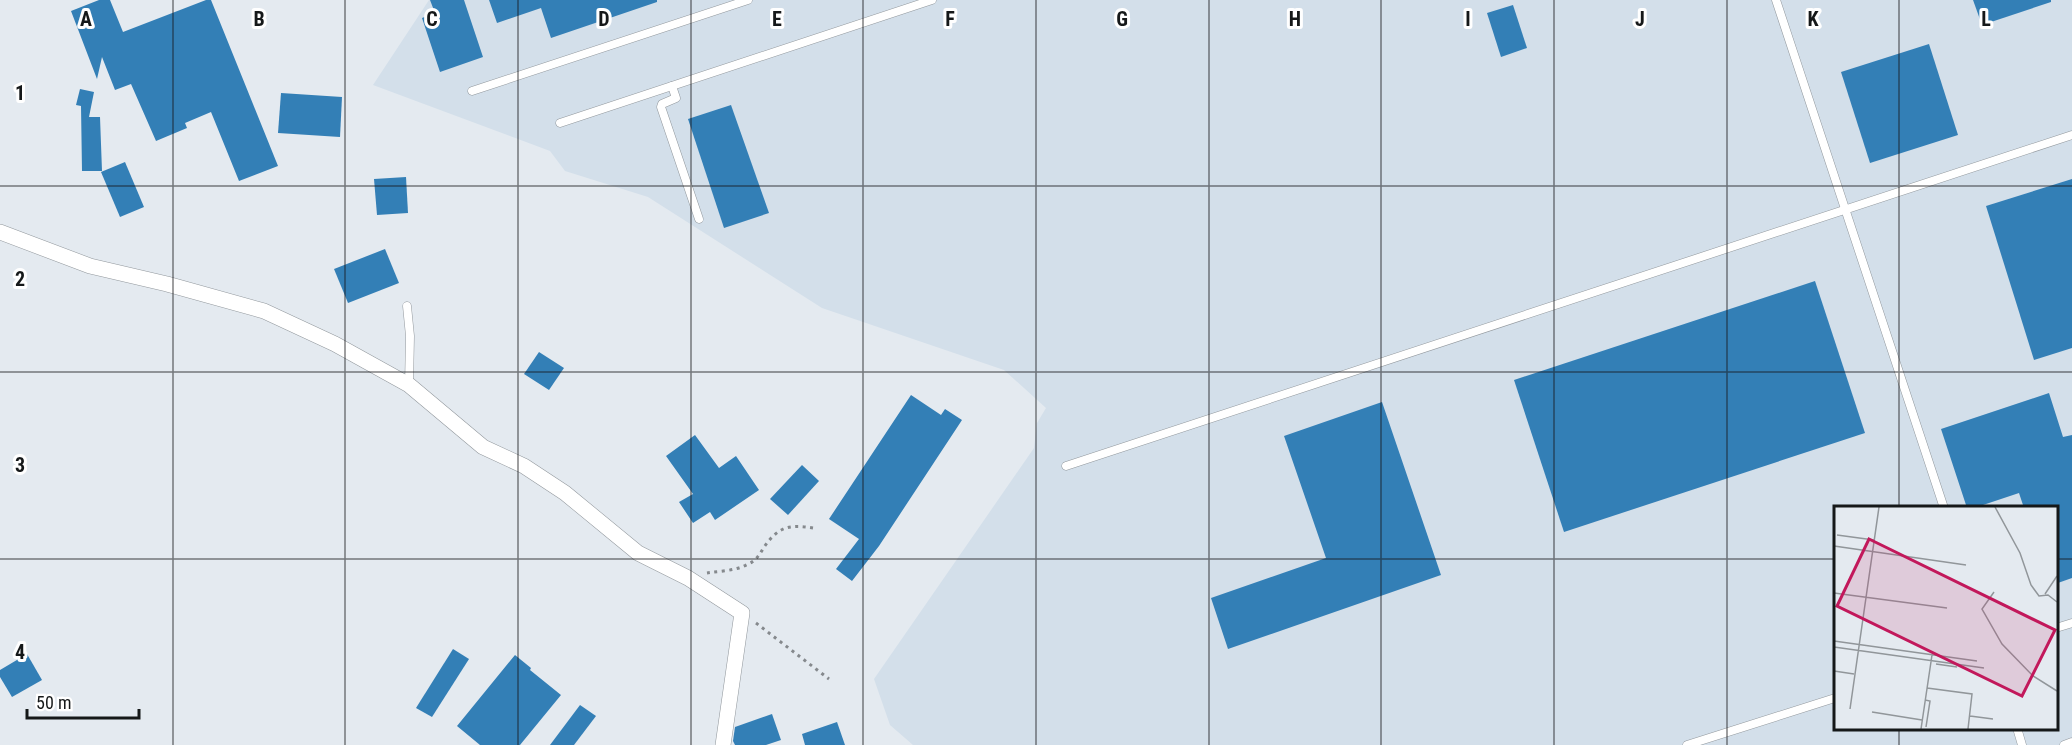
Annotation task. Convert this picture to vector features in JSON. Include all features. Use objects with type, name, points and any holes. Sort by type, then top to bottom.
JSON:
[{"type":"street","points":[[0,232],[90,266],[167,284],[264,311],[335,344],[409,386],[483,447],[524,466],[565,493],[638,554],[688,578],[742,613],[723,745]]},
{"type":"lane","points":[[472,91],[724,4],[748,0]]},
{"type":"lane","points":[[560,123],[932,0]]},
{"type":"lane","points":[[1776,0],[1943,506]]},
{"type":"lane","points":[[672,86],[676,98],[662,104],[661,107],[699,219]]},
{"type":"lane","points":[[1066,466],[2072,135]]},
{"type":"lane","points":[[407,306],[410,336],[409,386]]},
{"type":"lane","points":[[2057,627],[2072,622]]},
{"type":"lane","points":[[1687,745],[1834,698]]},
{"type":"lane","points":[[2017,730],[2022,745]]},
{"type":"lane","points":[[2064,745],[2072,742]]},
{"type":"path","points":[[688,578],[750,564],[758,557],[770,539],[784,528],[799,525],[813,528]]},
{"type":"path","points":[[742,613],[830,679]]},
{"type":"shaded area","points":[[429,0],[2072,0],[2072,745],[913,745],[890,725],[874,679],[1034,448],[1037,423],[1046,408],[1004,370],[822,308],[648,197],[565,171],[550,151],[373,85]]},
{"type":"building","points":[[99,0],[110,0],[123,32],[211,0],[278,166],[239,181],[211,112],[185,123],[187,128],[156,141],[131,84],[115,90],[102,57],[97,79],[71,11]]},
{"type":"building","points":[[430,0],[464,0],[483,57],[440,72],[422,18],[435,13]]},
{"type":"building","points":[[489,0],[657,0],[657,2],[551,38],[541,8],[497,23]]},
{"type":"building","points":[[1973,0],[2051,0],[2051,2],[1982,25]]},
{"type":"building","points":[[1513,5],[1527,48],[1501,57],[1487,13]]},
{"type":"building","points":[[1929,44],[1958,135],[1870,163],[1841,72]]},
{"type":"building","points":[[80,89],[94,92],[89,117],[100,117],[102,171],[82,171],[81,106],[76,105]]},
{"type":"building","points":[[281,93],[342,97],[340,137],[278,133]]},
{"type":"building","points":[[731,105],[769,213],[724,228],[688,119]]},
{"type":"building","points":[[125,162],[144,207],[120,217],[101,172]]},
{"type":"building","points":[[406,177],[408,213],[377,215],[374,179]]},
{"type":"building","points":[[2072,179],[2072,348],[2034,360],[1986,206]]},
{"type":"building","points":[[385,249],[399,283],[348,303],[334,269]]},
{"type":"building","points":[[1815,281],[1865,433],[1564,532],[1514,380]]},
{"type":"building","points":[[539,352],[564,368],[549,390],[524,374]]},
{"type":"building","points":[[2049,393],[2063,437],[2072,435],[2072,578],[2057,583],[2057,506],[2023,506],[2019,493],[1980,506],[1966,506],[1941,429]]},
{"type":"building","points":[[911,395],[941,415],[945,409],[962,420],[879,546],[852,581],[836,569],[859,539],[829,519]]},
{"type":"building","points":[[1382,402],[1441,575],[1228,649],[1211,598],[1326,558],[1284,436]]},
{"type":"building","points":[[695,435],[719,468],[736,456],[759,490],[715,520],[710,512],[693,523],[679,502],[693,494],[666,456]]},
{"type":"building","points":[[802,465],[819,481],[788,515],[770,499]]},
{"type":"building","points":[[453,649],[469,659],[432,717],[416,708]]},
{"type":"building","points":[[27,654],[42,680],[12,697],[0,677],[0,670]]},
{"type":"building","points":[[515,655],[561,695],[520,745],[480,745],[457,726]]},
{"type":"building","points":[[580,705],[596,716],[574,745],[550,745]]},
{"type":"building","points":[[772,714],[781,740],[766,745],[735,745],[733,741],[735,727]]},
{"type":"building","points":[[837,722],[845,745],[805,745],[802,734]]}]
